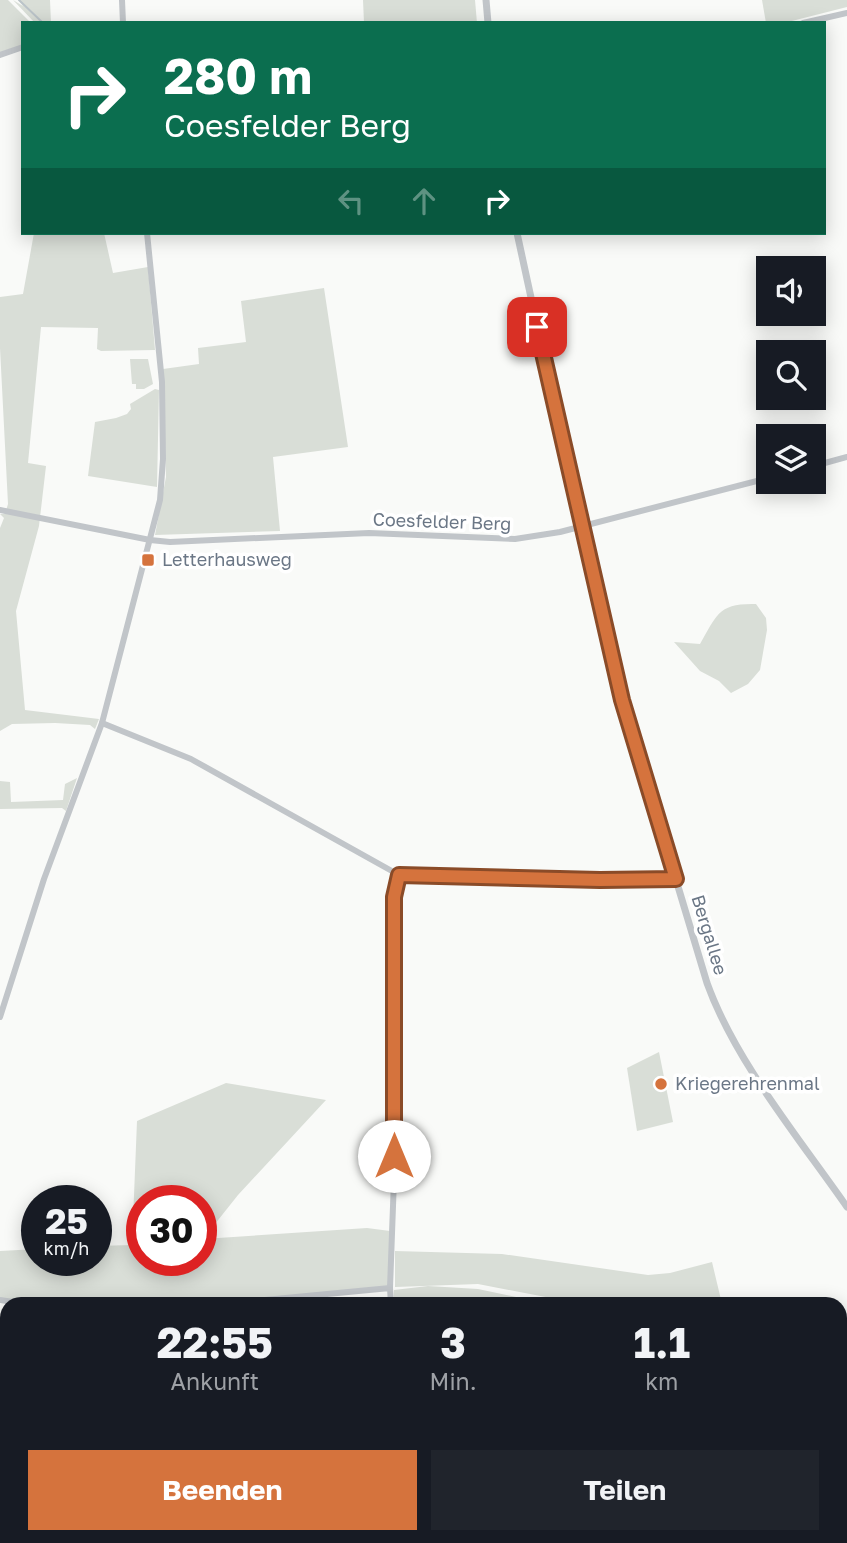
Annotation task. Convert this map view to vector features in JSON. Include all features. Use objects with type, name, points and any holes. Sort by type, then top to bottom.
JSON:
[{"type":"street","points":[[122,0],[123,21]]},
{"type":"street","points":[[486,0],[488,21]]},
{"type":"street","points":[[812,21],[847,13]]},
{"type":"street","points":[[0,55],[21,48]]},
{"type":"street","points":[[0,1017],[36,900],[102,723],[150,540],[162,479],[162,395],[146,235]]},
{"type":"street","name":"Bergallee","points":[[517,235],[580,526],[622,700],[707,983],[725,1027],[847,1207]]},
{"type":"street","points":[[826,463],[847,457]]},
{"type":"street","name":"Coesfelder Berg","points":[[0,510],[170,542],[369,533],[515,539],[580,526],[756,481]]},
{"type":"street","points":[[102,723],[191,758],[399,875],[676,879]]},
{"type":"street","points":[[391,1297],[394,1179],[394,909],[399,875]]},
{"type":"street","points":[[297,1297],[390,1288]]},
{"type":"shaded area","points":[[0,0],[8,0],[29,21],[21,21],[21,50],[0,53]]},
{"type":"shaded area","points":[[13,0],[23,6],[18,0],[50,0],[51,21],[33,21]]},
{"type":"shaded area","points":[[363,0],[475,0],[477,21],[364,21]]},
{"type":"shaded area","points":[[762,0],[847,0],[847,7],[792,21],[766,21]]},
{"type":"shaded area","points":[[34,235],[104,235],[113,273],[148,267],[155,350],[101,351],[97,349],[98,328],[41,327],[28,463],[46,466],[39,526],[16,611],[25,710],[99,719],[95,729],[90,725],[55,723],[12,724],[0,731],[0,528],[4,518],[0,514],[5,514],[8,504],[0,297],[23,294]]},
{"type":"shaded area","points":[[324,288],[348,447],[273,457],[280,531],[155,535],[166,477],[163,369],[199,364],[198,348],[246,342],[241,301]]},
{"type":"shaded area","points":[[130,359],[148,359],[153,384],[144,389],[136,389],[136,384],[132,384]]},
{"type":"shaded area","points":[[155,389],[159,390],[157,487],[88,476],[95,422],[127,414],[131,409],[130,404]]},
{"type":"shaded area","points":[[756,604],[766,618],[767,630],[760,670],[748,684],[731,693],[719,681],[700,671],[674,642],[700,644],[720,613],[734,606]]},
{"type":"shaded area","points":[[77,778],[66,811],[62,808],[0,809],[0,781],[10,782],[11,802],[63,800],[65,784]]},
{"type":"shaded area","points":[[659,1052],[673,1122],[637,1131],[627,1068]]},
{"type":"shaded area","points":[[226,1083],[326,1100],[217,1221],[217,1185],[134,1185],[137,1121]]},
{"type":"shaded area","points":[[367,1228],[390,1231],[388,1287],[279,1297],[0,1297],[0,1251],[21,1250],[21,1276],[112,1276],[112,1246],[126,1245],[126,1276],[217,1276],[217,1238]]},
{"type":"shaded area","points":[[395,1251],[502,1254],[648,1275],[670,1273],[712,1262],[720,1297],[546,1297],[478,1284],[395,1287]]},
{"type":"shaded area","points":[[428,1286],[478,1289],[516,1297],[394,1297],[394,1290]]},
{"type":"waterway","points":[[19,0],[41,21]]},
{"type":"place","name":"Letterhausweg","points":[[148,560]]},
{"type":"place","name":"Kriegerehrenmal","points":[[661,1084]]},
{"type":"route","points":[[394,1156],[394,897],[399,875],[668,881],[676,879],[622,700],[537,327]]}]
